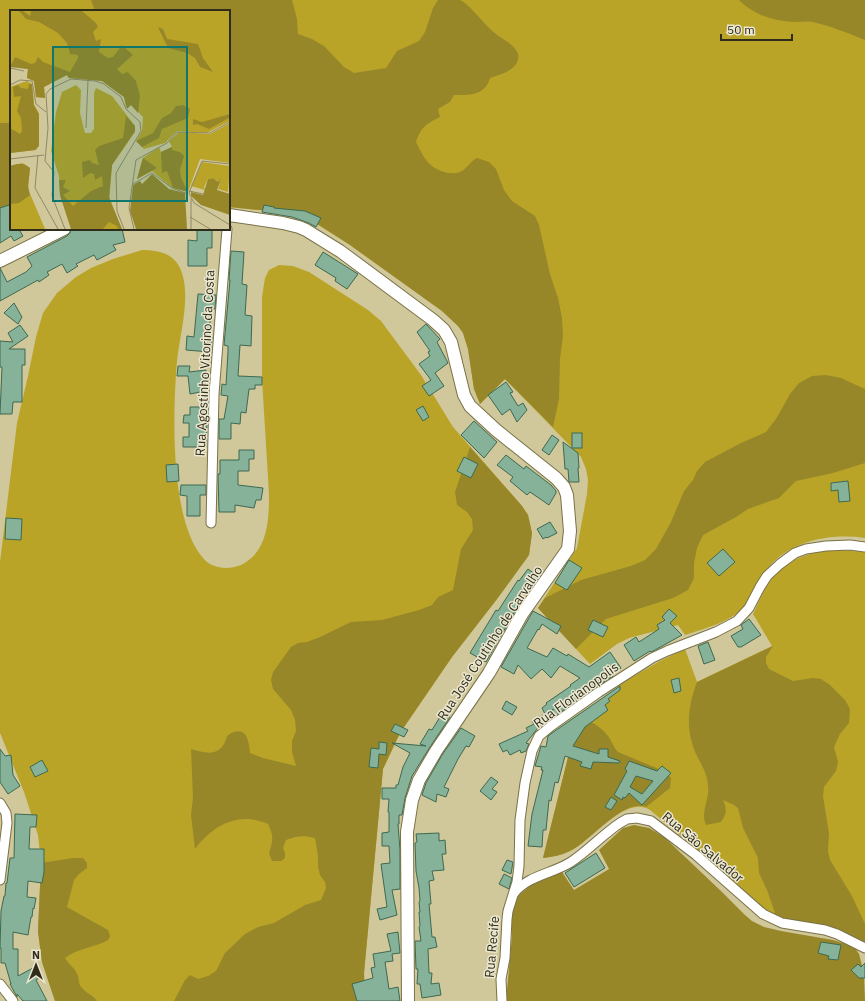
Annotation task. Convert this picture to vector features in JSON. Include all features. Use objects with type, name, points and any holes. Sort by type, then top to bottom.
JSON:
[{"type":"street","name":"Rua José Coutinho de Carvalho","points":[[230,215],[283,223],[306,230],[340,251],[433,320],[444,330],[451,342],[464,395],[470,406],[496,430],[556,478],[564,487],[567,495],[570,531],[568,549],[522,614],[489,672],[436,750],[419,780],[412,800],[407,832],[408,1001]]},
{"type":"street","points":[[0,261],[62,230]]},
{"type":"street","name":"Rua Agostinho Vitorino da Costa","points":[[211,524],[214,394],[227,230]]},
{"type":"street","name":"Rua Florianopolis","points":[[512,896],[519,866],[520,820],[525,783],[532,751],[539,736],[551,726],[623,677],[661,654],[728,627],[741,617],[749,608],[767,576],[795,553],[812,547],[850,545],[865,547]]},
{"type":"street","points":[[0,803],[6,812],[7,823],[0,880]]},
{"type":"street","name":"Rua São Salvador","points":[[512,896],[527,882],[572,861],[620,823],[627,819],[642,818],[657,824],[708,865],[752,906],[770,918],[782,923],[831,932],[852,940],[865,948]]},
{"type":"street","name":"Rua Recife","points":[[502,1001],[501,979],[505,958],[508,911],[512,896]]},
{"type":"street","points":[[0,984],[13,1001]]},
{"type":"shaded area","points":[[0,0],[865,0],[865,538],[823,538],[797,546],[774,561],[765,572],[747,604],[726,620],[685,635],[678,625],[629,638],[617,644],[590,664],[538,608],[577,548],[587,494],[588,480],[586,469],[581,457],[505,379],[480,404],[474,389],[468,349],[463,333],[458,326],[442,311],[350,245],[315,223],[280,212],[230,207],[230,10],[10,10],[10,217],[0,222]]},
{"type":"shaded area","points":[[91,0],[292,0],[297,19],[298,34],[312,39],[324,46],[344,67],[354,73],[386,68],[397,51],[419,41],[425,32],[433,8],[438,0],[460,0],[473,10],[492,30],[513,46],[518,53],[518,60],[510,70],[490,78],[488,84],[476,93],[454,95],[450,102],[438,109],[440,117],[425,126],[416,142],[429,164],[443,172],[455,173],[462,171],[477,158],[489,162],[496,169],[504,190],[512,201],[535,216],[539,225],[562,318],[563,336],[560,359],[559,399],[553,427],[505,379],[480,404],[474,389],[468,349],[463,333],[458,326],[442,311],[350,245],[316,223],[280,212],[230,207],[230,10],[95,10]]},
{"type":"shaded area","points":[[739,0],[865,0],[865,40],[813,22],[794,22],[771,19],[751,10]]},
{"type":"shaded area","points":[[0,123],[10,123],[10,217],[0,222]]},
{"type":"shaded area","points":[[142,250],[164,253],[169,256],[177,263],[183,278],[185,301],[177,361],[175,407],[176,463],[184,518],[192,540],[207,562],[220,568],[231,568],[241,565],[257,552],[262,544],[265,534],[269,494],[262,379],[262,297],[265,278],[269,270],[279,265],[293,266],[309,272],[368,310],[381,321],[421,375],[453,427],[522,506],[528,515],[532,533],[529,555],[452,657],[400,733],[383,769],[364,973],[365,1001],[55,1001],[42,962],[38,932],[41,863],[38,835],[24,792],[0,733],[0,562],[17,423],[36,337],[43,313],[57,293],[76,277],[91,268]]},
{"type":"shaded area","points":[[826,375],[841,378],[865,389],[865,463],[833,473],[796,481],[779,498],[748,509],[703,535],[697,548],[694,563],[694,578],[688,590],[673,598],[606,619],[576,649],[538,608],[545,598],[581,580],[631,566],[645,560],[656,549],[671,522],[684,491],[693,480],[697,471],[705,462],[766,432],[776,419],[790,394],[799,383],[812,376]]},
{"type":"shaded area","points":[[470,447],[522,506],[528,515],[532,533],[529,555],[452,657],[400,733],[383,769],[364,973],[365,1001],[174,1001],[185,980],[190,975],[198,979],[208,976],[216,971],[225,953],[245,934],[258,927],[274,923],[305,905],[321,900],[326,888],[325,882],[320,875],[318,867],[315,838],[300,836],[286,840],[283,848],[285,858],[281,861],[272,861],[269,853],[272,838],[270,828],[268,824],[257,820],[237,820],[218,827],[195,849],[191,815],[193,798],[191,749],[208,753],[218,751],[225,743],[227,736],[238,731],[247,737],[250,753],[263,758],[296,766],[292,752],[292,741],[296,731],[295,720],[291,710],[273,689],[271,680],[273,672],[291,647],[298,643],[307,642],[320,637],[351,622],[382,620],[419,610],[432,605],[438,597],[453,590],[461,549],[473,530],[472,519],[467,512],[457,505],[455,492]]},
{"type":"shaded area","points":[[838,550],[865,552],[865,942],[837,930],[776,916],[761,906],[725,873],[650,810],[640,807],[630,808],[619,814],[570,851],[557,856],[543,858],[573,737],[581,723],[622,683],[660,661],[685,649],[697,682],[772,646],[753,614],[774,575],[782,568],[799,558],[818,552]]},
{"type":"shaded area","points":[[773,646],[766,657],[766,663],[769,669],[793,681],[813,678],[821,679],[830,685],[845,700],[850,709],[849,723],[840,734],[834,747],[838,762],[836,771],[824,787],[823,796],[829,833],[828,851],[830,860],[852,896],[865,924],[865,942],[837,930],[789,921],[776,916],[759,873],[758,858],[743,828],[738,808],[723,800],[726,811],[721,822],[706,825],[704,820],[708,796],[708,782],[696,754],[690,736],[689,727],[690,709],[697,682]]},
{"type":"shaded area","points":[[585,719],[595,724],[603,731],[618,752],[666,772],[671,778],[670,788],[646,807],[637,806],[617,814],[570,851],[557,856],[543,858],[573,737]]},
{"type":"shaded area","points":[[634,825],[649,828],[664,837],[752,921],[764,927],[833,940],[855,948],[859,954],[864,973],[865,1001],[506,1001],[512,936],[511,915],[517,897],[531,885],[562,872],[574,890],[609,869],[599,850],[623,828]]},
{"type":"shaded area","points":[[83,858],[87,863],[87,868],[74,880],[67,907],[108,930],[110,936],[108,940],[103,943],[75,952],[65,958],[77,974],[81,987],[97,1001],[55,1001],[42,962],[38,932],[41,863]]},
{"type":"building","points":[[9,205],[10,230],[22,230],[20,231],[23,236],[14,241],[11,236],[0,243],[0,208]]},
{"type":"building","points":[[264,205],[274,208],[305,211],[321,218],[316,227],[292,217],[262,212]]},
{"type":"building","points":[[71,230],[122,230],[125,242],[113,245],[116,250],[97,260],[94,255],[76,264],[78,266],[67,273],[62,264],[47,272],[49,275],[39,282],[38,280],[0,301],[0,268],[7,282],[26,272],[32,266],[27,257],[70,233]]},
{"type":"building","points":[[197,230],[212,230],[212,248],[207,248],[207,266],[188,266],[188,240],[197,241]]},
{"type":"building","points":[[231,251],[244,252],[242,284],[247,285],[245,315],[252,316],[251,346],[240,345],[238,376],[262,377],[262,385],[255,385],[255,389],[249,389],[246,413],[241,412],[240,424],[231,423],[231,439],[219,439],[219,419],[224,419],[228,396],[221,395],[222,384],[226,385],[228,346],[224,345]]},
{"type":"building","points":[[323,252],[358,274],[347,289],[335,281],[336,278],[315,265]]},
{"type":"building","points":[[198,294],[216,295],[215,309],[211,309],[209,337],[212,337],[210,352],[186,350],[187,336],[194,337]]},
{"type":"building","points":[[14,303],[22,317],[18,324],[4,313]]},
{"type":"building","points":[[426,324],[440,339],[437,342],[448,363],[435,373],[444,386],[429,396],[422,386],[431,380],[419,364],[430,356],[428,352],[430,351],[417,332]]},
{"type":"building","points":[[20,325],[28,336],[9,349],[25,349],[25,365],[22,365],[22,402],[13,402],[12,414],[0,414],[2,367],[0,367],[0,341],[13,342],[8,333]]},
{"type":"building","points":[[178,366],[190,366],[189,372],[206,370],[205,391],[190,394],[188,376],[177,376]]},
{"type":"building","points":[[506,382],[513,392],[510,393],[518,406],[523,403],[527,410],[517,422],[510,409],[502,415],[488,395]]},
{"type":"building","points":[[423,406],[429,417],[423,421],[416,410]]},
{"type":"building","points":[[190,407],[204,407],[205,419],[207,419],[206,447],[183,447],[183,437],[189,437],[189,423],[183,423],[184,415],[190,415]]},
{"type":"building","points":[[474,421],[497,442],[484,458],[461,435]]},
{"type":"building","points":[[572,433],[582,433],[582,448],[572,448]]},
{"type":"building","points":[[552,435],[559,440],[549,455],[542,450]]},
{"type":"building","points":[[563,442],[578,453],[579,482],[569,482],[568,469],[565,469]]},
{"type":"building","points":[[239,450],[254,450],[254,459],[249,459],[249,471],[238,471],[238,485],[263,488],[261,500],[256,500],[254,508],[235,505],[235,512],[219,512],[218,474],[220,474],[220,460],[239,460]]},
{"type":"building","points":[[506,455],[524,469],[526,466],[551,485],[556,493],[549,505],[530,492],[527,495],[510,481],[513,477],[497,465]]},
{"type":"building","points":[[464,457],[478,464],[471,478],[457,471]]},
{"type":"building","points":[[178,464],[179,481],[167,482],[166,465]]},
{"type":"building","points":[[848,481],[850,501],[839,502],[838,490],[831,491],[831,483]]},
{"type":"building","points":[[181,485],[206,485],[206,495],[200,495],[200,516],[187,516],[187,496],[180,495]]},
{"type":"building","points":[[6,518],[22,519],[21,540],[5,539]]},
{"type":"building","points":[[550,522],[557,533],[543,539],[537,529]]},
{"type":"building","points":[[723,549],[735,562],[719,576],[707,563]]},
{"type":"building","points":[[569,560],[582,568],[567,590],[555,583]]},
{"type":"building","points":[[528,569],[539,577],[532,587],[527,584],[515,602],[519,604],[486,662],[470,653],[496,610],[498,611],[518,580],[519,581]]},
{"type":"building","points":[[669,609],[677,616],[670,623],[682,635],[634,661],[624,645],[636,637],[639,642],[659,629],[657,625],[665,620],[662,617]]},
{"type":"building","points":[[533,611],[561,626],[557,634],[542,624],[527,648],[547,657],[553,648],[567,656],[568,654],[589,667],[610,652],[621,668],[612,674],[613,676],[552,718],[553,709],[526,743],[529,744],[526,751],[521,753],[520,750],[510,755],[507,750],[503,752],[499,744],[528,731],[526,728],[534,724],[532,721],[545,714],[542,708],[547,704],[546,703],[580,678],[560,666],[551,678],[542,669],[531,679],[518,665],[514,674],[501,667]]},
{"type":"building","points":[[749,619],[761,635],[741,647],[738,647],[731,636],[743,629],[741,625]]},
{"type":"building","points":[[593,620],[608,627],[603,637],[588,630]]},
{"type":"building","points":[[708,642],[715,660],[704,664],[698,646]]},
{"type":"building","points":[[679,678],[681,691],[674,693],[671,680]]},
{"type":"building","points":[[620,686],[620,690],[608,699],[610,701],[605,705],[608,710],[585,727],[573,746],[599,754],[599,749],[608,749],[608,757],[620,761],[619,763],[593,762],[591,769],[580,766],[582,762],[565,756],[558,783],[555,782],[551,801],[549,800],[546,830],[543,830],[542,847],[528,846],[532,814],[543,770],[541,770],[542,767],[535,766],[541,746],[546,747],[548,736]]},
{"type":"building","points":[[506,701],[517,707],[512,715],[502,709]]},
{"type":"building","points":[[443,712],[450,717],[412,776],[405,798],[402,815],[399,815],[400,889],[392,890],[397,915],[380,920],[377,909],[387,907],[381,864],[390,863],[389,846],[382,846],[382,833],[389,832],[389,799],[382,799],[382,788],[396,788],[403,767],[410,753],[392,743],[426,746],[420,744],[429,729],[432,730]]},
{"type":"building","points":[[395,724],[408,730],[404,737],[391,731]]},
{"type":"building","points":[[461,728],[475,736],[469,747],[466,746],[458,759],[444,787],[449,789],[446,797],[437,794],[436,802],[422,795],[426,783],[442,755]]},
{"type":"building","points":[[379,742],[387,743],[386,755],[379,754],[378,768],[369,767],[371,748],[379,749]]},
{"type":"building","points":[[0,749],[5,756],[11,755],[13,775],[20,786],[8,794],[0,782]]},
{"type":"building","points":[[42,760],[48,771],[35,777],[30,767]]},
{"type":"building","points":[[629,761],[657,771],[662,766],[671,773],[642,805],[629,793],[625,798],[623,797],[622,800],[614,795],[627,771],[625,769]],"holes":[[[636,776],[653,781],[642,794],[630,787]]]},
{"type":"building","points":[[491,777],[498,782],[492,789],[497,792],[491,800],[480,791]]},
{"type":"building","points":[[611,797],[617,801],[611,810],[605,807]]},
{"type":"building","points":[[15,814],[37,815],[36,827],[30,827],[29,849],[44,849],[44,872],[42,883],[28,881],[27,897],[36,898],[34,909],[33,908],[28,935],[13,932],[13,949],[18,949],[18,976],[33,968],[39,978],[36,980],[47,1001],[23,1001],[17,994],[17,997],[10,984],[5,963],[1,963],[1,911],[5,896],[10,858],[14,858]]},
{"type":"building","points":[[439,833],[439,841],[445,840],[446,854],[442,854],[444,870],[432,871],[434,880],[429,881],[431,904],[429,904],[432,937],[435,937],[437,947],[428,949],[429,973],[432,973],[431,984],[439,983],[441,995],[422,998],[420,984],[417,984],[418,969],[416,969],[415,941],[421,941],[419,927],[420,901],[416,871],[415,843],[417,842],[416,834]]},
{"type":"building","points":[[596,853],[605,868],[574,887],[565,873]]},
{"type":"building","points":[[507,860],[513,862],[511,874],[502,870]]},
{"type":"building","points":[[504,874],[512,878],[509,889],[499,884]]},
{"type":"building","points":[[398,932],[400,953],[392,954],[393,961],[385,962],[389,989],[398,987],[400,1001],[357,1001],[352,984],[373,978],[371,968],[375,967],[373,954],[391,951],[387,934]]},
{"type":"building","points":[[821,942],[841,945],[838,960],[828,959],[829,956],[818,953]]},
{"type":"building","points":[[865,963],[865,978],[859,978],[851,970],[858,964],[861,967]]}]
